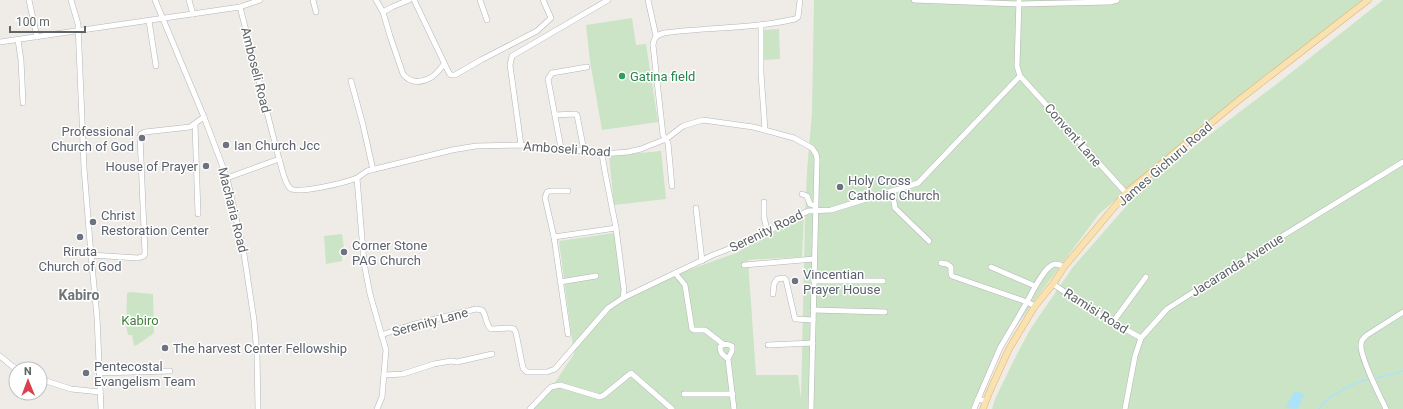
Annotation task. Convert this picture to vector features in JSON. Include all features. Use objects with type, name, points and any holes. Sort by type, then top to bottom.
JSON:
[{"type":"main road","name":"James Gichuru Road","points":[[983,409],[1009,350],[1035,306],[1053,284],[1064,267],[1126,193],[1240,100],[1368,0]]},
{"type":"street","points":[[29,0],[37,37]]},
{"type":"street","points":[[71,0],[78,24],[84,168],[97,317],[101,409]]},
{"type":"street","name":"Macharia Road","points":[[155,0],[204,117],[227,178],[244,254],[254,320],[257,355],[258,409]]},
{"type":"street","points":[[189,0],[193,14]]},
{"type":"street","points":[[0,42],[78,32],[240,7],[249,2],[260,0]]},
{"type":"street","points":[[313,0],[316,12]]},
{"type":"street","points":[[376,0],[383,12],[403,74],[407,79],[412,82],[430,78],[444,64]]},
{"type":"street","points":[[383,12],[409,0]]},
{"type":"street","points":[[414,0],[444,64],[451,75],[456,75],[481,60],[537,31],[551,18],[543,0]]},
{"type":"street","points":[[480,0],[486,20]]},
{"type":"street","points":[[521,145],[510,65],[512,56],[608,0]]},
{"type":"street","points":[[648,0],[656,36],[653,45],[663,135],[668,143],[672,186]]},
{"type":"street","points":[[656,36],[664,33],[690,30],[774,24],[798,17],[800,0]]},
{"type":"street","points":[[914,0],[1019,2],[1110,2],[1117,0]]},
{"type":"street","points":[[1019,2],[1016,66],[1020,76]]},
{"type":"street","name":"Amboseli Road","points":[[240,7],[279,159],[286,182],[291,189],[296,191],[313,189],[357,178],[367,171],[452,150],[476,146],[521,145],[584,150],[602,154],[628,152],[641,149],[666,139],[683,126],[703,120],[742,125],[765,130],[794,138],[806,144],[816,154],[818,165],[815,208],[811,409]]},
{"type":"street","points":[[149,21],[156,66]]},
{"type":"street","points":[[761,25],[761,73],[765,130]]},
{"type":"street","points":[[18,40],[21,60],[23,103]]},
{"type":"street","points":[[561,148],[548,79],[552,73],[587,67]]},
{"type":"street","name":"Convent Lane","points":[[1020,76],[1126,193]]},
{"type":"street","name":"Serenity Road","points":[[568,354],[608,308],[623,298],[815,208],[824,212],[892,192],[922,180],[1020,76]]},
{"type":"street","points":[[351,81],[373,170]]},
{"type":"street","points":[[555,115],[577,115],[584,150]]},
{"type":"street","points":[[91,255],[138,258],[144,256],[140,136],[145,132],[190,126],[204,117]]},
{"type":"street","points":[[195,124],[198,214]]},
{"type":"street","points":[[602,154],[616,228],[624,290],[623,298]]},
{"type":"street","points":[[227,178],[279,159]]},
{"type":"street","name":"Jacaranda Avenue","points":[[1125,409],[1141,338],[1174,304],[1403,162]]},
{"type":"street","points":[[357,178],[364,263],[370,294],[386,350],[382,397],[377,409]]},
{"type":"street","points":[[568,191],[550,191],[545,198],[554,237],[568,334]]},
{"type":"street","points":[[892,192],[895,208],[930,241]]},
{"type":"street","points":[[802,194],[807,196],[810,204],[815,208]]},
{"type":"street","points":[[764,202],[764,217],[767,230]]},
{"type":"street","points":[[696,208],[702,261]]},
{"type":"street","points":[[554,237],[616,228]]},
{"type":"street","points":[[744,264],[814,259]]},
{"type":"street","points":[[941,263],[947,264],[951,267],[950,274],[952,276],[1035,306]]},
{"type":"street","points":[[974,409],[995,359],[1036,286],[1052,265],[1058,264],[1064,267]]},
{"type":"street","points":[[991,267],[1036,286]]},
{"type":"street","points":[[675,273],[685,285],[692,329],[705,330],[723,344],[732,346],[732,351],[728,358],[734,409]]},
{"type":"street","points":[[560,282],[596,276]]},
{"type":"street","points":[[1113,322],[1146,277]]},
{"type":"street","points":[[773,294],[774,284],[777,279],[784,278],[786,280],[795,319],[813,320]]},
{"type":"street","points":[[814,281],[882,281]]},
{"type":"street","name":"Ramisi Road","points":[[1053,284],[1072,298],[1141,338]]},
{"type":"street","name":"Serenity Lane","points":[[381,335],[411,325],[476,309],[482,310],[485,313],[488,326],[491,329],[514,329],[523,368],[527,372],[547,372],[555,369],[568,354]]},
{"type":"street","points":[[813,310],[885,312]]},
{"type":"street","points":[[1386,409],[1365,361],[1361,350],[1361,343],[1367,335],[1403,312]]},
{"type":"street","points":[[768,345],[812,343]]},
{"type":"street","points":[[723,344],[720,347],[720,351],[723,356],[728,358]]},
{"type":"street","points":[[384,375],[403,374],[434,364],[451,361],[457,362],[492,354]]},
{"type":"street","points":[[0,356],[8,363]]},
{"type":"street","points":[[995,359],[1002,364]]},
{"type":"street","points":[[99,374],[170,371]]},
{"type":"street","points":[[530,409],[551,387],[560,385],[600,397],[631,373],[672,409]]},
{"type":"street","points":[[48,382],[71,389],[100,392]]},
{"type":"street","points":[[684,394],[733,394]]},
{"type":"street","points":[[978,399],[986,401]]},
{"type":"green space","points":[[814,0],[1370,0],[1164,161],[1171,164],[1278,83],[1383,0],[1403,0],[1403,409],[992,409],[995,399],[1031,328],[1073,267],[1136,195],[1130,188],[1099,214],[1038,296],[1013,331],[989,370],[971,409],[528,409],[556,381],[574,354],[559,241],[614,233],[626,294],[736,253],[804,216],[802,257],[748,260],[756,375],[798,375],[801,399],[805,219],[812,112]]},
{"type":"green space","name":"Gatina field","points":[[632,18],[636,45],[646,44],[658,122],[602,130],[590,61],[586,25]]},
{"type":"green space","points":[[779,29],[780,59],[763,60],[762,30]]},
{"type":"green space","points":[[661,151],[666,199],[614,205],[609,156]]},
{"type":"green space","points":[[342,234],[345,256],[342,257],[342,261],[326,264],[324,236]]},
{"type":"green space","name":"Kabiro","points":[[127,293],[153,294],[154,333],[134,346],[132,335],[128,335],[126,325]]},
{"type":"water","points":[[1294,391],[1304,394],[1298,409],[1286,408]]},
{"type":"waterway","points":[[1377,378],[1403,371]]},
{"type":"waterway","points":[[1319,409],[1322,404],[1334,395],[1356,383],[1368,379]]},
{"type":"place","name":"Gatina field","points":[[622,76]]},
{"type":"place","name":"Professional Church of God","points":[[142,138]]},
{"type":"place","name":"Ian Church Jcc","points":[[226,145]]},
{"type":"place","name":"House of Prayer","points":[[206,166]]},
{"type":"place","name":"Holy Cross Catholic Church","points":[[840,187]]},
{"type":"place","name":"Christ Restoration Center","points":[[93,222]]},
{"type":"place","name":"Riruta Church of God","points":[[80,237]]},
{"type":"place","name":"Corner Stone PAG Church","points":[[344,252]]},
{"type":"place","name":"Vincentian Prayer House","points":[[795,281]]},
{"type":"place","name":"The harvest Center Fellowship","points":[[165,348]]},
{"type":"place","name":"Pentecostal Evangelism Team","points":[[86,373]]},
{"type":"district","name":"Kabiro","points":[[79,295]]}]
